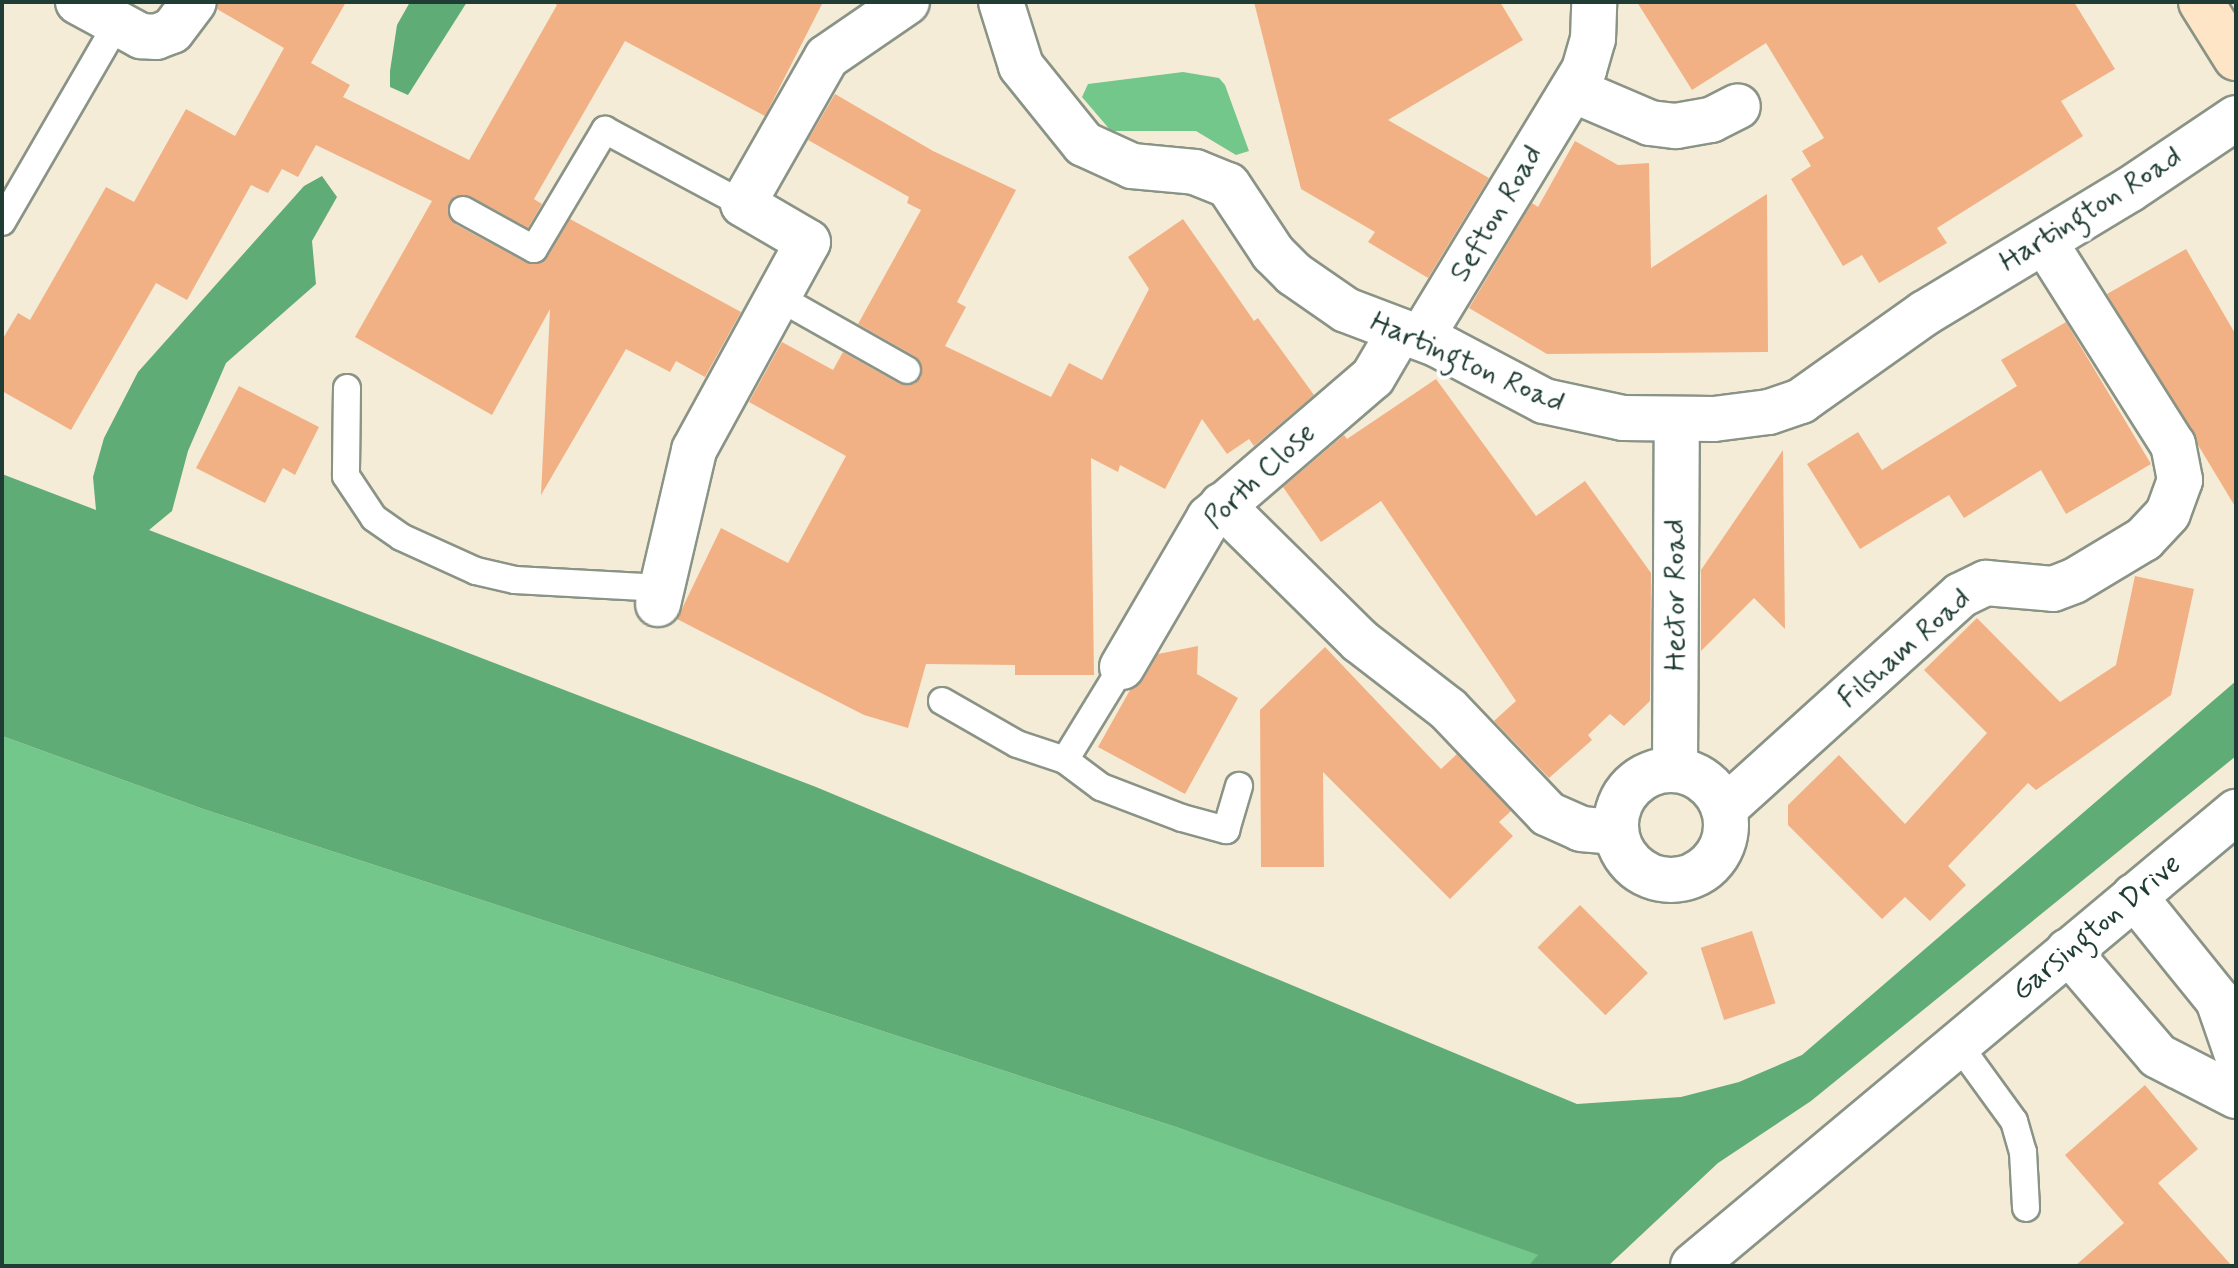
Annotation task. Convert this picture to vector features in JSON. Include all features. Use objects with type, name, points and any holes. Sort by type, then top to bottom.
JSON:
[{"type":"street","points":[[78,2],[117,24],[156,37],[172,31],[194,2]]},
{"type":"street","points":[[660,596],[694,450],[808,242],[743,204],[827,57],[907,2]]},
{"type":"street","name":"Hartington Road","points":[[1001,2],[1021,66],[1084,144],[1132,166],[1195,172],[1228,185],[1294,274],[1346,310],[1411,334],[1566,409],[1623,418],[1744,416],[1801,401],[1925,313],[2236,118]]},
{"type":"street","name":"Sefton Road","points":[[1411,334],[1573,90],[1589,56],[1594,2]]},
{"type":"street","points":[[2201,2],[2236,58]]},
{"type":"street","points":[[1573,90],[1650,123],[1676,126],[1711,120],[1738,106]]},
{"type":"street","name":"Filsham Road","points":[[1724,809],[1961,595],[1986,583],[2053,589],[2074,581],[2144,539],[2168,513],[2180,480],[2173,445],[2044,241]]},
{"type":"street","name":"Porth Close","points":[[1122,667],[1196,537],[1222,505],[1373,377],[1411,334]]},
{"type":"street","name":"Hector Road","points":[[1675,770],[1677,419]]},
{"type":"street","points":[[1222,505],[1360,641],[1448,709],[1548,814],[1581,829],[1616,832]]},
{"type":"street","points":[[1675,770],[1708,784],[1724,809],[1726,835],[1716,858],[1700,872],[1677,881],[1655,879],[1632,865],[1616,832],[1619,805],[1631,787],[1659,771],[1675,770]]},
{"type":"street","name":"Garsington Drive","points":[[1693,1266],[2236,812]]},
{"type":"street","points":[[2134,896],[2218,1000],[2236,1052]]},
{"type":"street","points":[[2068,951],[2158,1056],[2236,1096]]},
{"type":"lane","points":[[2,222],[117,24]]},
{"type":"lane","points":[[463,210],[534,249],[605,130],[743,204]]},
{"type":"lane","points":[[778,297],[907,370]]},
{"type":"lane","points":[[347,388],[346,476],[374,518],[401,537],[476,571],[515,580],[660,596]]},
{"type":"lane","name":"Porth Close","points":[[1065,760],[1122,667]]},
{"type":"lane","points":[[942,701],[1017,744],[1065,760],[1112,792],[1226,830],[1239,786]]},
{"type":"lane","points":[[1958,1044],[2014,1121],[2023,1152],[2026,1208]]},
{"type":"green space","points":[[410,2],[467,2],[408,95],[390,87],[390,71],[397,25]]},
{"type":"green space","points":[[1183,72],[1219,78],[1225,85],[1249,151],[1236,155],[1196,131],[1111,131],[1082,97],[1088,84]]},
{"type":"green space","points":[[322,176],[337,197],[312,241],[316,284],[226,363],[188,451],[172,511],[149,530],[816,787],[1577,1104],[1681,1097],[1739,1082],[1802,1055],[2236,681],[2236,756],[1811,1101],[1718,1163],[1608,1266],[1528,1266],[1538,1255],[1176,1127],[206,810],[2,736],[2,474],[96,510],[93,477],[104,438],[138,372],[304,186]]},
{"type":"green space","points":[[2,736],[206,810],[1176,1127],[1539,1255],[1528,1266],[2,1266]]},
{"type":"building","points":[[218,2],[346,2],[311,63],[350,85],[343,97],[469,160],[557,5],[552,2],[823,2],[765,116],[625,41],[534,199],[542,204],[528,228],[470,196],[455,196],[449,203],[455,224],[527,263],[547,258],[570,219],[741,312],[705,377],[676,361],[670,372],[626,349],[541,495],[550,309],[492,415],[355,337],[432,201],[316,145],[298,177],[282,169],[268,193],[251,185],[187,300],[156,283],[71,430],[2,391],[2,340],[18,313],[30,320],[106,187],[134,202],[186,109],[235,136],[284,48],[217,9]]},
{"type":"building","points":[[1254,2],[1500,2],[1523,40],[1388,120],[1489,178],[1428,278],[1368,242],[1375,232],[1301,189]]},
{"type":"building","points":[[1637,2],[2074,2],[2115,69],[2061,101],[2083,136],[1937,228],[1947,243],[1879,283],[1862,255],[1843,266],[1791,179],[1811,166],[1802,151],[1824,138],[1766,43],[1692,90]]},
{"type":"building","points":[[835,94],[933,151],[1016,190],[957,302],[966,307],[945,346],[1051,397],[1069,363],[1102,380],[1149,289],[1128,257],[1183,219],[1254,321],[1258,318],[1314,395],[1254,446],[1249,439],[1227,454],[1202,419],[1165,489],[1120,465],[1118,472],[1091,458],[1094,675],[1015,675],[1015,665],[926,664],[908,728],[864,715],[677,619],[721,528],[788,563],[846,456],[749,402],[782,342],[833,370],[843,352],[900,384],[914,384],[921,377],[916,357],[858,324],[921,210],[907,203],[909,197],[808,140]]},
{"type":"building","points":[[1575,141],[1618,165],[1649,163],[1651,268],[1767,194],[1768,352],[1547,354],[1469,308],[1532,203],[1538,207]]},
{"type":"building","points":[[2186,249],[2236,335],[2236,508],[2107,294]]},
{"type":"building","points":[[2066,322],[2151,464],[2066,514],[2041,470],[1964,518],[1949,495],[1860,549],[1807,464],[1858,432],[1882,470],[2017,386],[2001,360]]},
{"type":"building","points":[[1436,379],[1536,516],[1585,481],[1651,573],[1650,701],[1624,726],[1610,714],[1588,735],[1592,740],[1549,778],[1494,721],[1516,701],[1381,501],[1321,542],[1283,487],[1344,435],[1347,439]]},
{"type":"building","points":[[239,386],[319,427],[295,475],[283,468],[265,503],[196,468]]},
{"type":"building","points":[[1783,450],[1785,629],[1754,598],[1701,651],[1701,570]]},
{"type":"building","points":[[2135,576],[2194,589],[2171,695],[2036,790],[2028,783],[1948,866],[1966,885],[1930,921],[1905,897],[1882,919],[1788,825],[1788,805],[1839,755],[1905,824],[1987,733],[1924,670],[1977,618],[2060,702],[2116,665]]},
{"type":"building","points":[[1198,646],[1197,674],[1238,698],[1185,794],[1098,747],[1130,690],[1143,680],[1158,654]]},
{"type":"building","points":[[1325,647],[1441,769],[1457,754],[1511,811],[1499,822],[1513,836],[1450,899],[1323,772],[1324,867],[1261,867],[1260,710]]},
{"type":"building","points":[[1580,905],[1648,973],[1605,1015],[1538,947]]},
{"type":"building","points":[[1752,931],[1775,1003],[1724,1020],[1701,948]]},
{"type":"building","points":[[2145,1085],[2198,1149],[2158,1183],[2232,1266],[2075,1266],[2124,1223],[2065,1155]]}]
